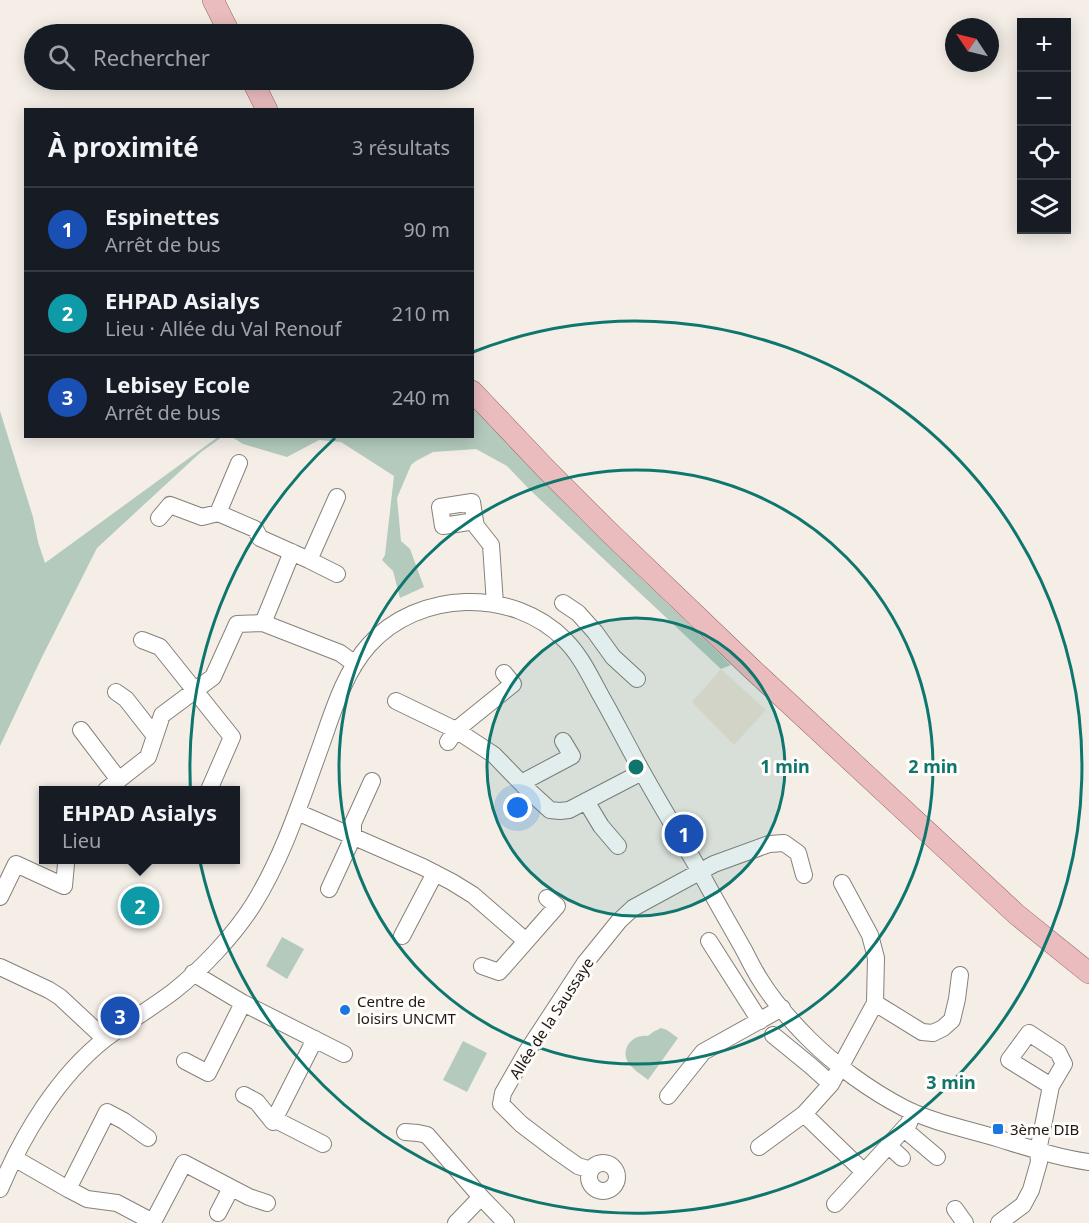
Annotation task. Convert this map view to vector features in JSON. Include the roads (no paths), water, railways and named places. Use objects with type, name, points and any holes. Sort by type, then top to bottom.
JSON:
[{"type":"main road","points":[[213,0],[225,24]]},
{"type":"main road","points":[[257,90],[266,108]]},
{"type":"main road","points":[[474,393],[608,531],[752,669],[1009,907],[1089,973]]},
{"type":"street","points":[[218,513],[239,462]]},
{"type":"street","points":[[309,560],[337,497]]},
{"type":"street","points":[[159,518],[170,505],[202,517],[218,513],[255,529],[261,538],[337,574]]},
{"type":"street","points":[[475,521],[476,526],[491,545],[495,604]]},
{"type":"street","points":[[263,623],[292,552]]},
{"type":"street","points":[[0,1189],[27,1132],[60,1085],[105,1039],[175,990],[225,941],[251,908],[272,872],[297,812],[342,687],[368,646],[382,632],[415,612],[446,603],[471,601],[495,604],[529,614],[545,623],[577,653],[762,983],[810,1041],[870,1087],[914,1112],[1038,1151],[1089,1162]]},
{"type":"street","points":[[563,603],[578,613],[613,657],[637,679]]},
{"type":"street","points":[[81,730],[113,785],[148,756],[162,715],[213,677],[233,618],[263,623],[340,653],[355,664]]},
{"type":"street","points":[[142,640],[160,647],[194,691],[239,733],[211,786]]},
{"type":"street","points":[[590,675],[613,657]]},
{"type":"street","points":[[452,736],[513,684],[504,673]]},
{"type":"street","points":[[116,692],[126,699],[155,736]]},
{"type":"street","points":[[396,701],[452,736],[494,755],[550,810],[569,810],[642,772]]},
{"type":"street","points":[[521,783],[572,756],[564,741]]},
{"type":"street","points":[[329,889],[353,837],[353,824],[372,781]]},
{"type":"street","points":[[586,801],[601,826],[618,846]]},
{"type":"street","points":[[297,812],[452,882],[473,895],[526,941]]},
{"type":"street","name":"Allée de la Saussaye","points":[[591,1170],[578,1166],[558,1152],[505,1110],[501,1104],[503,1093],[526,1053],[585,963],[619,921],[633,908],[714,864],[769,844],[784,843],[798,853],[804,875]]},
{"type":"street","points":[[0,897],[16,864],[64,886],[66,864]]},
{"type":"street","points":[[402,936],[435,873]]},
{"type":"street","points":[[759,1147],[804,1114],[831,1084],[875,1003],[876,958],[870,935],[842,884]]},
{"type":"street","points":[[482,966],[499,972],[556,906],[547,898]]},
{"type":"street","points":[[709,941],[760,1021]]},
{"type":"street","points":[[0,967],[49,990],[105,1039]]},
{"type":"street","points":[[193,973],[243,1003],[344,1054]]},
{"type":"street","points":[[875,1003],[922,1032],[933,1033],[952,1020],[960,975]]},
{"type":"street","points":[[185,1061],[208,1073],[243,1003]]},
{"type":"street","points":[[668,1096],[703,1052],[782,1008]]},
{"type":"street","points":[[773,1035],[831,1084]]},
{"type":"street","points":[[274,1119],[315,1039]]},
{"type":"street","points":[[999,1223],[1023,1204],[1031,1190],[1040,1162],[1038,1151],[1051,1086]]},
{"type":"street","points":[[244,1095],[257,1102],[273,1122],[274,1119],[323,1144]]},
{"type":"street","points":[[68,1189],[107,1112],[148,1138]]},
{"type":"street","points":[[835,1204],[909,1123],[914,1112]]},
{"type":"street","points":[[804,1114],[864,1172]]},
{"type":"street","points":[[904,1128],[937,1157]]},
{"type":"street","points":[[405,1132],[427,1136],[506,1223]]},
{"type":"street","points":[[888,1145],[902,1158]]},
{"type":"street","points":[[14,1158],[87,1199],[117,1203],[153,1222],[183,1163],[249,1197],[267,1203]]},
{"type":"street","points":[[218,1213],[231,1188]]},
{"type":"street","points":[[456,1223],[482,1197]]},
{"type":"place","name":"Espinettes","points":[[684,834]]},
{"type":"place","name":"EHPAD Asialys","points":[[140,906]]},
{"type":"place","name":"Centre de loisirs UNCMT","points":[[345,1010]]},
{"type":"place","name":"Lebisey Ecole","points":[[120,1016]]},
{"type":"place","name":"3ème DIB","points":[[998,1129]]}]
